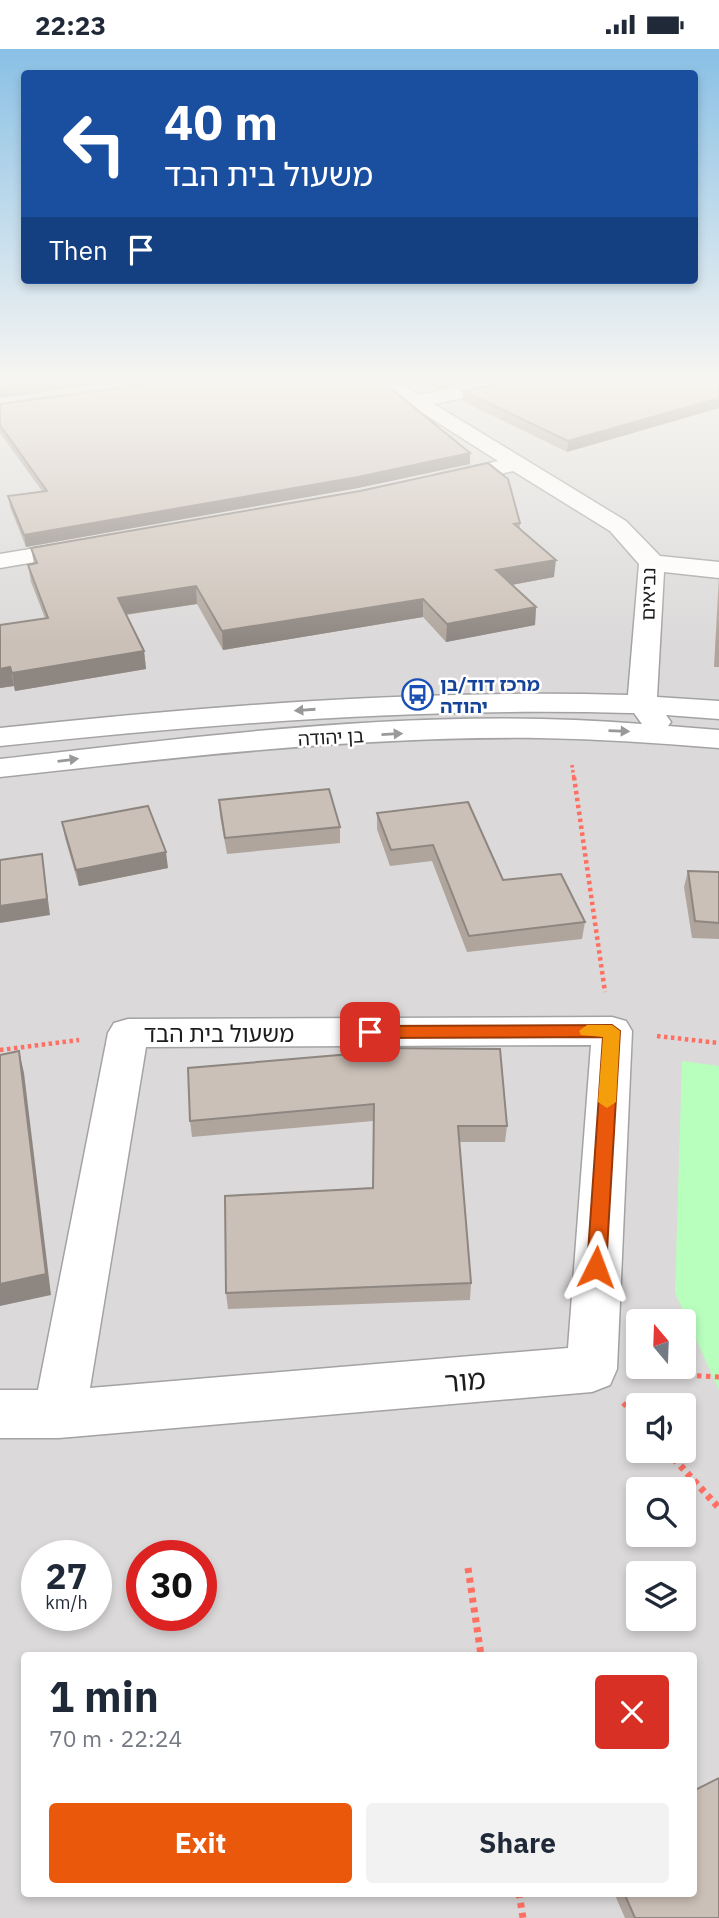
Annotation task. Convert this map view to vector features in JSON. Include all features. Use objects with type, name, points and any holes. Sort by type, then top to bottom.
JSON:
[{"type":"street","points":[[426,484],[492,469]]},
{"type":"street","name":"נביאים","points":[[530,469],[618,526],[652,563],[642,703]]},
{"type":"street","points":[[0,561],[106,543]]},
{"type":"street","points":[[652,563],[719,570]]},
{"type":"street","name":"בן יהודה","points":[[0,737],[189,717],[468,700],[642,703],[719,710]]},
{"type":"street","points":[[642,703],[663,733]]},
{"type":"street","name":"בן יהודה","points":[[0,768],[201,745],[456,730],[663,733],[719,739]]},
{"type":"street","name":"משעול בית הבד","points":[[59,1413],[128,1033],[612,1031]]},
{"type":"street","name":"מור","points":[[0,1414],[59,1413],[592,1369],[612,1031]]},
{"type":"path","points":[[567,730],[612,1031],[719,1043]]},
{"type":"path","points":[[0,1050],[128,1033]]},
{"type":"path","points":[[678,1463],[719,1508]]},
{"type":"path","points":[[468,1567],[481,1652]]},
{"type":"path","points":[[520,1897],[523,1918]]},
{"type":"shaded area","points":[[0,469],[719,469],[719,1918],[0,1918]]},
{"type":"green space","points":[[682,1061],[719,1066],[719,1390],[696,1339],[696,1309],[682,1309],[675,1293]]},
{"type":"building","points":[[31,469],[394,469],[24,535],[8,496],[47,491]]},
{"type":"building","points":[[460,469],[496,469],[508,479],[520,523],[514,524],[556,560],[496,570],[536,607],[447,624],[423,599],[222,631],[196,586],[118,598],[144,651],[12,673],[10,667],[0,669],[0,625],[48,618],[28,565],[37,563],[31,548],[360,491]]},
{"type":"building","points":[[329,789],[340,827],[225,838],[219,800]]},
{"type":"building","points":[[468,802],[503,880],[561,874],[585,922],[469,936],[433,845],[391,850],[377,813]]},
{"type":"building","points":[[148,806],[166,852],[76,870],[62,822]]},
{"type":"building","points":[[42,854],[47,899],[0,906],[0,860]]},
{"type":"building","points":[[688,871],[719,872],[719,923],[695,921]]},
{"type":"building","points":[[374,1048],[500,1049],[507,1126],[458,1126],[471,1283],[226,1293],[225,1196],[373,1188],[374,1104],[190,1121],[188,1068],[374,1052]]},
{"type":"building","points":[[19,1051],[46,1274],[0,1284],[0,1055]]},
{"type":"building","points":[[719,1778],[719,1918],[635,1918],[626,1897],[697,1897],[697,1789]]},
{"type":"slow traffic","points":[[587,1031],[612,1031],[607,1102]]},
{"type":"place","name":"מרכז דוד/בן יהודה","points":[[417,695]]},
{"type":"route","points":[[370,1032],[612,1031],[596,1267]]}]
